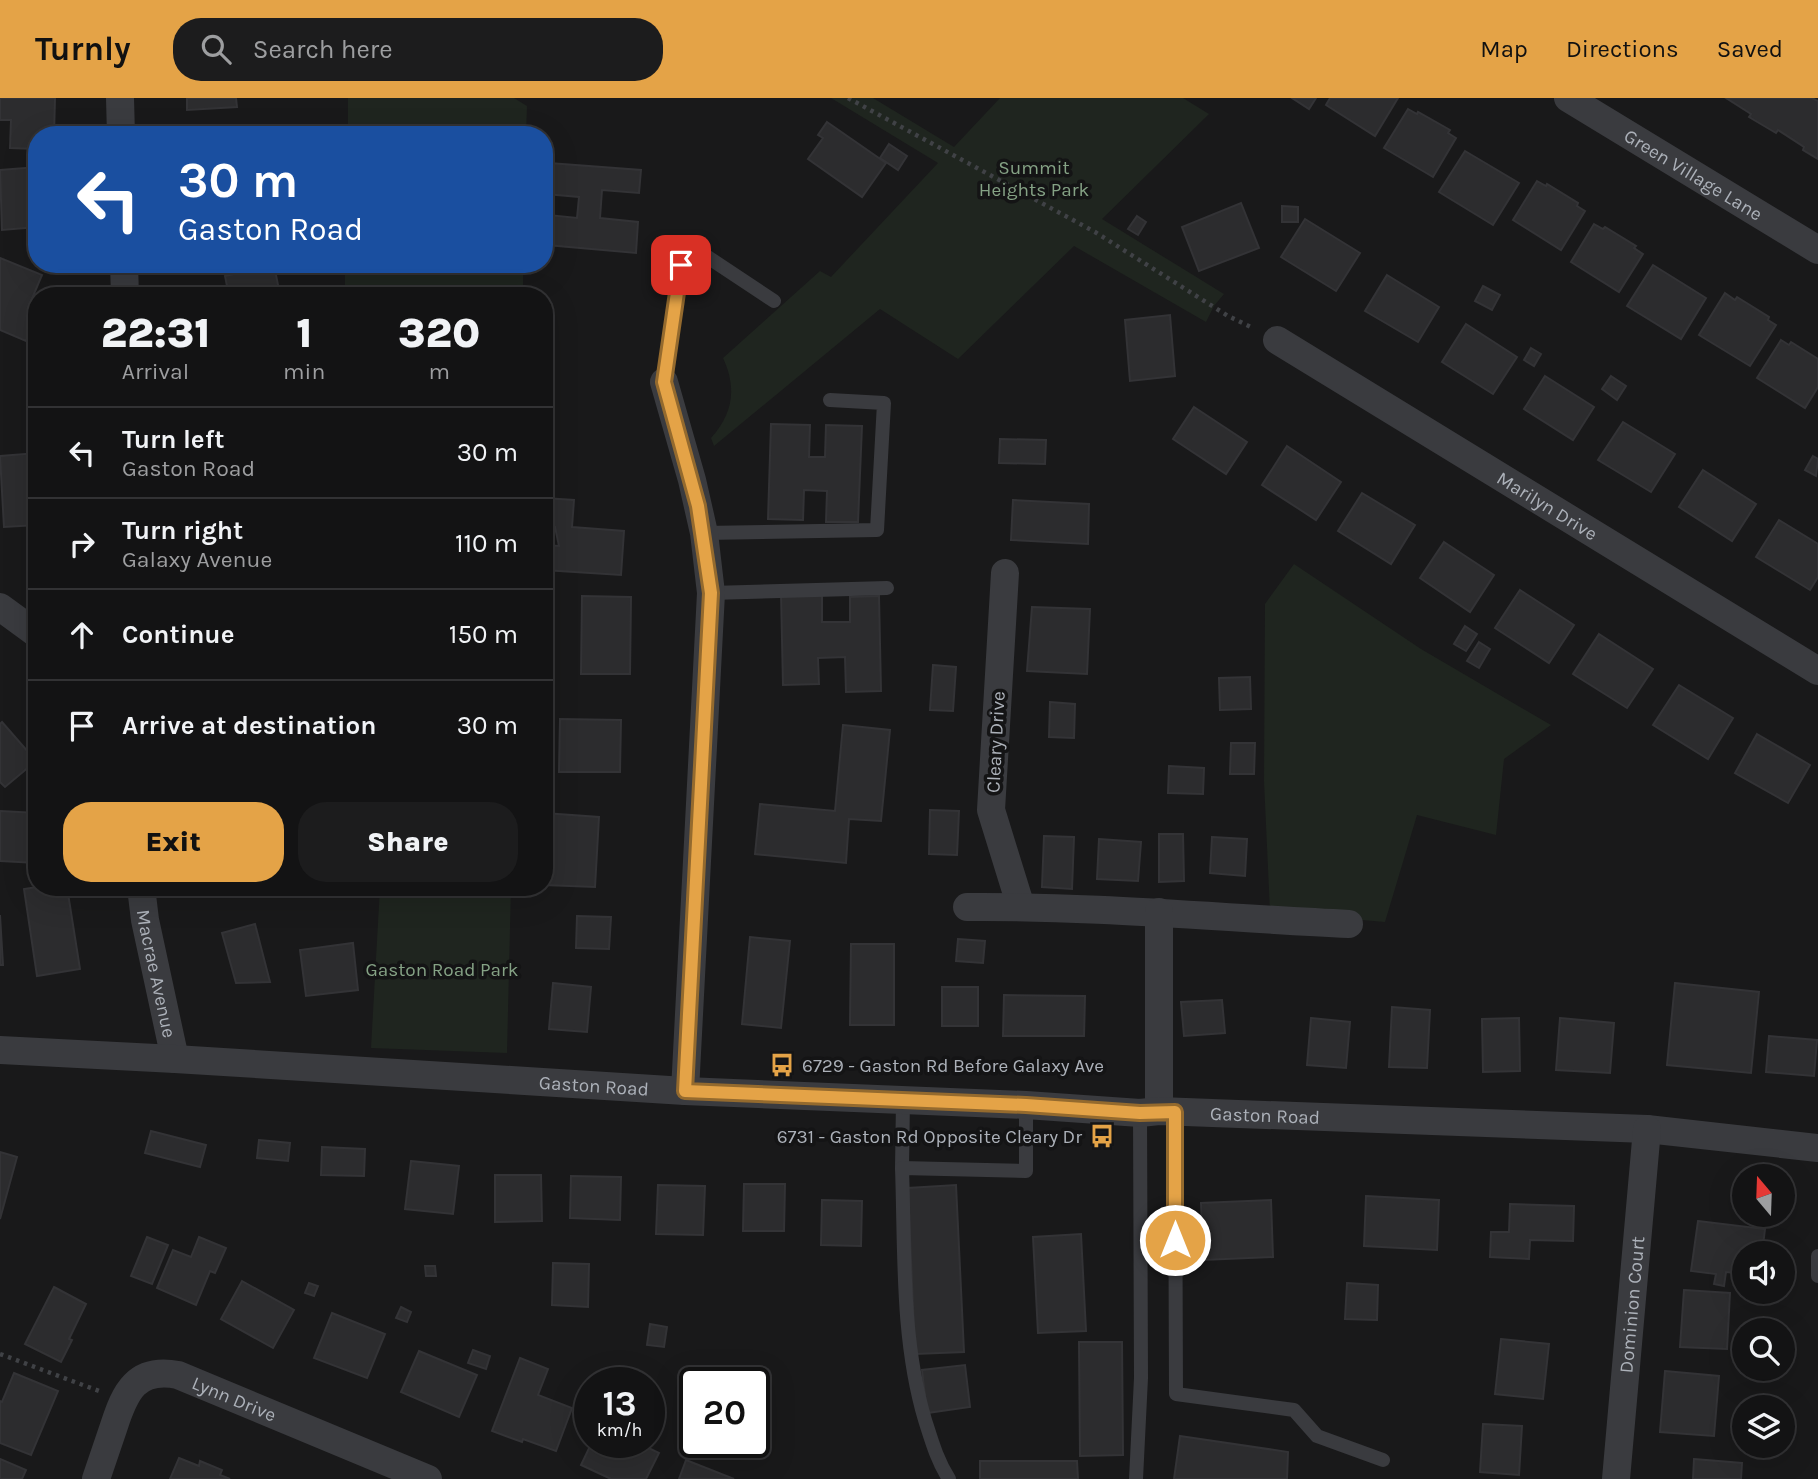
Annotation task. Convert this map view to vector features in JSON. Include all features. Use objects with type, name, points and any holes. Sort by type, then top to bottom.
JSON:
[{"type":"street","points":[[120,98],[121,126]]},
{"type":"street","name":"Green Village Lane","points":[[1568,98],[1818,250]]},
{"type":"street","name":"Marilyn Drive","points":[[1277,340],[1818,671]]},
{"type":"street","points":[[664,382],[704,533],[711,593],[685,1091]]},
{"type":"street","name":"Cleary Drive","points":[[1005,573],[991,810],[1021,907]]},
{"type":"street","points":[[0,607],[28,627]]},
{"type":"street","name":"Macrae Avenue","points":[[142,896],[175,1059]]},
{"type":"street","points":[[967,907],[1159,912],[1349,924]]},
{"type":"street","points":[[1158,1112],[1159,912]]},
{"type":"street","name":"Gaston Road","points":[[0,1050],[685,1091],[1158,1112],[1647,1129],[1818,1149]]},
{"type":"street","name":"Dominion Court","points":[[1616,1479],[1647,1129]]},
{"type":"street","name":"Lynn Drive","points":[[96,1479],[127,1391],[141,1379],[159,1373],[178,1375],[428,1479]]},
{"type":"lane","points":[[664,382],[685,242],[774,301]]},
{"type":"lane","points":[[704,533],[877,530],[884,403],[830,400]]},
{"type":"lane","points":[[711,593],[887,587]]},
{"type":"lane","points":[[903,1100],[902,1168],[908,1330],[916,1388],[937,1460],[950,1479]]},
{"type":"lane","points":[[902,1168],[1026,1171],[1026,1105]]},
{"type":"lane","points":[[1158,1112],[1176,1394],[1294,1410],[1317,1436],[1383,1460]]},
{"type":"lane","points":[[1136,1479],[1158,1112]]},
{"type":"lane","points":[[1818,1256],[1818,1276]]},
{"type":"path","points":[[848,98],[1096,232],[1228,316],[1277,340]]},
{"type":"path","points":[[0,1354],[123,1399]]},
{"type":"green space","points":[[348,98],[514,98],[527,106],[526,126],[348,126]]},
{"type":"green space","name":"Summit Heights Park","points":[[831,98],[873,98],[954,147],[1000,98],[1183,98],[1209,114],[1102,219],[1224,294],[1206,322],[1074,246],[958,359],[880,309],[714,446],[711,438],[724,420],[730,400],[730,380],[723,358],[820,271],[831,277],[938,163]]},
{"type":"green space","points":[[345,273],[523,273],[523,287],[345,287]]},
{"type":"green space","points":[[1294,564],[1421,649],[1551,725],[1504,759],[1496,835],[1417,815],[1385,922],[1270,912],[1264,781],[1265,604]]},
{"type":"green space","name":"Gaston Road Park","points":[[379,896],[511,896],[507,1053],[371,1048]]},
{"type":"building","points":[[0,98],[55,98],[54,126],[28,126],[28,149],[10,148],[11,120],[0,120]]},
{"type":"building","points":[[187,98],[236,98],[237,107],[187,110]]},
{"type":"building","points":[[1292,98],[1316,98],[1309,109]]},
{"type":"building","points":[[1330,98],[1398,98],[1375,136],[1326,105]]},
{"type":"building","points":[[1726,98],[1812,98],[1818,101],[1818,159],[1778,130],[1776,133],[1749,117],[1751,114]]},
{"type":"building","points":[[1408,109],[1450,130],[1448,133],[1456,138],[1433,177],[1384,148]]},
{"type":"building","points":[[827,122],[886,163],[862,197],[808,159],[823,138],[818,135]]},
{"type":"building","points":[[889,144],[907,156],[898,170],[880,158]]},
{"type":"building","points":[[1465,151],[1519,183],[1493,225],[1439,192]]},
{"type":"building","points":[[553,163],[641,170],[639,193],[602,190],[600,218],[638,222],[636,253],[553,246],[553,215],[577,218],[579,197],[553,195]]},
{"type":"building","points":[[28,168],[28,228],[2,230],[0,170]]},
{"type":"building","points":[[1537,181],[1578,203],[1577,206],[1585,211],[1561,250],[1513,220]]},
{"type":"building","points":[[1241,203],[1259,248],[1199,271],[1182,227]]},
{"type":"building","points":[[1282,206],[1298,207],[1298,222],[1282,222]]},
{"type":"building","points":[[1137,216],[1146,222],[1138,235],[1128,229]]},
{"type":"building","points":[[1305,219],[1360,253],[1336,291],[1281,257]]},
{"type":"building","points":[[1594,224],[1603,229],[1605,227],[1636,246],[1634,248],[1643,254],[1619,292],[1571,262]]},
{"type":"building","points":[[0,258],[28,269],[28,273],[42,275],[37,287],[28,287],[26,341],[0,330]]},
{"type":"building","points":[[1653,265],[1706,298],[1681,339],[1627,306]]},
{"type":"building","points":[[238,273],[276,273],[278,287],[227,287],[225,276]]},
{"type":"building","points":[[1387,275],[1439,307],[1418,342],[1365,311]]},
{"type":"building","points":[[1483,286],[1500,295],[1492,310],[1475,301]]},
{"type":"building","points":[[1725,293],[1735,300],[1737,297],[1769,317],[1768,320],[1776,325],[1750,366],[1699,335]]},
{"type":"building","points":[[1170,315],[1175,376],[1130,381],[1125,320]]},
{"type":"building","points":[[1466,324],[1517,357],[1493,394],[1442,362]]},
{"type":"building","points":[[1781,340],[1789,345],[1791,342],[1818,359],[1818,387],[1805,408],[1757,378]]},
{"type":"building","points":[[1531,348],[1541,354],[1534,366],[1524,360]]},
{"type":"building","points":[[1545,376],[1594,407],[1573,440],[1524,409]]},
{"type":"building","points":[[1611,376],[1626,386],[1617,400],[1602,389]]},
{"type":"building","points":[[1194,407],[1247,442],[1226,474],[1173,439]]},
{"type":"building","points":[[1623,422],[1675,454],[1651,492],[1598,460]]},
{"type":"building","points":[[771,424],[810,425],[809,457],[825,457],[826,425],[862,426],[858,522],[826,522],[827,491],[804,490],[803,520],[768,519]]},
{"type":"building","points":[[1000,439],[1046,440],[1045,464],[999,463]]},
{"type":"building","points":[[1287,446],[1341,482],[1316,520],[1262,485]]},
{"type":"building","points":[[28,454],[28,526],[4,527],[0,456]]},
{"type":"building","points":[[1813,456],[1818,459],[1816,476],[1805,470]]},
{"type":"building","points":[[1703,470],[1756,504],[1732,541],[1679,507]]},
{"type":"building","points":[[1362,493],[1415,525],[1391,564],[1338,531]]},
{"type":"building","points":[[553,499],[574,500],[572,527],[624,531],[621,575],[553,571],[553,546],[559,546]]},
{"type":"building","points":[[1013,500],[1089,504],[1088,544],[1011,540]]},
{"type":"building","points":[[1779,520],[1818,544],[1818,577],[1810,590],[1756,557]]},
{"type":"building","points":[[1444,542],[1494,575],[1470,612],[1420,578]]},
{"type":"building","points":[[1520,590],[1574,625],[1549,663],[1495,628]]},
{"type":"building","points":[[822,592],[822,622],[850,622],[850,597],[879,596],[881,691],[846,692],[845,657],[818,658],[819,684],[783,685],[781,593]]},
{"type":"building","points":[[582,596],[631,597],[630,674],[581,674]]},
{"type":"building","points":[[1032,607],[1090,609],[1087,674],[1027,671]]},
{"type":"building","points":[[1465,626],[1477,634],[1466,651],[1454,644]]},
{"type":"building","points":[[1599,634],[1653,669],[1627,708],[1573,674]]},
{"type":"building","points":[[1479,642],[1490,649],[1479,668],[1467,661]]},
{"type":"building","points":[[933,665],[956,667],[953,711],[930,710]]},
{"type":"building","points":[[1250,677],[1251,709],[1220,710],[1219,678]]},
{"type":"building","points":[[1679,685],[1733,718],[1708,759],[1653,725]]},
{"type":"building","points":[[1050,702],[1075,704],[1074,738],[1049,737]]},
{"type":"building","points":[[560,719],[621,720],[620,772],[559,772]]},
{"type":"building","points":[[2,722],[28,752],[28,768],[5,787],[0,782]]},
{"type":"building","points":[[843,725],[890,730],[881,821],[849,819],[846,863],[755,854],[760,804],[835,811]]},
{"type":"building","points":[[1757,734],[1810,765],[1788,803],[1735,773]]},
{"type":"building","points":[[1231,743],[1255,743],[1254,774],[1230,774]]},
{"type":"building","points":[[1169,766],[1204,768],[1203,794],[1168,793]]},
{"type":"building","points":[[930,810],[959,811],[957,855],[929,854]]},
{"type":"building","points":[[0,811],[28,813],[28,863],[0,861]]},
{"type":"building","points":[[553,814],[599,817],[595,887],[553,885]]},
{"type":"building","points":[[1159,834],[1183,834],[1184,881],[1159,882]]},
{"type":"building","points":[[1044,836],[1074,837],[1072,889],[1042,887]]},
{"type":"building","points":[[1212,837],[1247,839],[1245,876],[1210,873]]},
{"type":"building","points":[[1099,839],[1141,842],[1138,881],[1097,879]]},
{"type":"building","points":[[28,888],[28,896],[68,896],[80,969],[37,976],[24,889]]},
{"type":"building","points":[[0,915],[3,965],[0,965]]},
{"type":"building","points":[[577,916],[611,917],[609,949],[576,948]]},
{"type":"building","points":[[255,924],[270,982],[236,983],[222,933]]},
{"type":"building","points":[[750,937],[790,941],[781,1028],[742,1024]]},
{"type":"building","points":[[958,939],[985,941],[983,963],[956,961]]},
{"type":"building","points":[[353,943],[358,990],[306,996],[300,950]]},
{"type":"building","points":[[851,944],[894,944],[894,1025],[850,1025]]},
{"type":"building","points":[[553,983],[591,987],[587,1032],[549,1029]]},
{"type":"building","points":[[1675,983],[1759,992],[1751,1073],[1667,1065]]},
{"type":"building","points":[[942,987],[978,987],[978,1026],[942,1026]]},
{"type":"building","points":[[1004,995],[1085,996],[1084,1036],[1003,1036]]},
{"type":"building","points":[[1222,1000],[1225,1033],[1184,1036],[1181,1002]]},
{"type":"building","points":[[1392,1007],[1430,1010],[1427,1068],[1389,1067]]},
{"type":"building","points":[[1311,1018],[1350,1022],[1346,1068],[1307,1065]]},
{"type":"building","points":[[1519,1018],[1520,1071],[1483,1072],[1482,1019]]},
{"type":"building","points":[[1560,1018],[1614,1023],[1610,1073],[1556,1070]]},
{"type":"building","points":[[1769,1036],[1817,1040],[1814,1076],[1766,1072]]},
{"type":"building","points":[[151,1131],[206,1145],[200,1167],[145,1153]]},
{"type":"building","points":[[259,1140],[290,1143],[288,1161],[257,1158]]},
{"type":"building","points":[[322,1147],[365,1149],[364,1176],[321,1175]]},
{"type":"building","points":[[0,1152],[17,1157],[0,1219]]},
{"type":"building","points":[[411,1161],[459,1166],[453,1214],[405,1209]]},
{"type":"building","points":[[495,1175],[541,1175],[542,1221],[495,1222]]},
{"type":"building","points":[[571,1176],[621,1177],[620,1220],[570,1218]]},
{"type":"building","points":[[744,1184],[785,1184],[784,1231],[743,1231]]},
{"type":"building","points":[[658,1185],[705,1186],[703,1235],[656,1234]]},
{"type":"building","points":[[956,1185],[964,1352],[915,1354],[908,1188]]},
{"type":"building","points":[[1366,1196],[1439,1200],[1437,1250],[1364,1246]]},
{"type":"building","points":[[822,1200],[862,1201],[861,1246],[821,1245]]},
{"type":"building","points":[[1271,1200],[1273,1257],[1203,1260],[1201,1203]]},
{"type":"building","points":[[1510,1204],[1574,1206],[1573,1241],[1530,1240],[1529,1259],[1490,1257],[1491,1232],[1509,1232]]},
{"type":"building","points":[[1698,1221],[1765,1229],[1764,1241],[1732,1241],[1732,1273],[1726,1272],[1724,1286],[1714,1284],[1716,1274],[1691,1271]]},
{"type":"building","points":[[1081,1234],[1086,1331],[1038,1333],[1033,1237]]},
{"type":"building","points":[[147,1237],[168,1245],[152,1284],[131,1276]]},
{"type":"building","points":[[199,1237],[226,1248],[215,1273],[210,1271],[196,1305],[157,1288],[173,1250],[191,1257]]},
{"type":"building","points":[[553,1263],[589,1264],[588,1307],[552,1305]]},
{"type":"building","points":[[425,1266],[435,1266],[436,1276],[426,1276]]},
{"type":"building","points":[[242,1281],[294,1310],[273,1348],[221,1319]]},
{"type":"building","points":[[309,1283],[318,1286],[314,1296],[305,1293]]},
{"type":"building","points":[[1347,1283],[1378,1285],[1377,1320],[1345,1319]]},
{"type":"building","points":[[54,1287],[86,1304],[61,1362],[25,1344]]},
{"type":"building","points":[[1684,1290],[1730,1293],[1727,1349],[1680,1347]]},
{"type":"building","points":[[401,1307],[411,1312],[407,1322],[396,1318]]},
{"type":"building","points":[[332,1313],[385,1334],[367,1378],[314,1358]]},
{"type":"building","points":[[650,1324],[667,1327],[664,1347],[647,1345]]},
{"type":"building","points":[[1501,1339],[1549,1344],[1543,1399],[1495,1394]]},
{"type":"building","points":[[1079,1342],[1122,1342],[1123,1455],[1080,1456]]},
{"type":"building","points":[[473,1350],[490,1356],[486,1369],[468,1363]]},
{"type":"building","points":[[419,1351],[477,1375],[459,1417],[401,1392]]},
{"type":"building","points":[[520,1358],[548,1369],[538,1395],[572,1408],[556,1451],[492,1431]]},
{"type":"building","points":[[965,1365],[970,1407],[927,1413],[922,1370]]},
{"type":"building","points":[[1665,1371],[1719,1376],[1714,1436],[1660,1432]]},
{"type":"building","points":[[14,1373],[58,1391],[31,1455],[0,1443],[0,1401],[2,1402]]},
{"type":"building","points":[[1483,1424],[1522,1426],[1519,1475],[1480,1472]]},
{"type":"building","points":[[1180,1436],[1288,1452],[1287,1479],[1174,1479]]},
{"type":"building","points":[[179,1458],[199,1466],[200,1461],[222,1470],[220,1475],[230,1479],[170,1479]]},
{"type":"building","points":[[584,1458],[656,1458],[646,1479],[611,1479],[581,1465]]},
{"type":"building","points":[[0,1459],[26,1470],[22,1479],[0,1479]]},
{"type":"building","points":[[1694,1459],[1742,1463],[1741,1479],[1693,1479]]},
{"type":"building","points":[[686,1460],[734,1479],[679,1479]]},
{"type":"building","points":[[980,1461],[1077,1461],[1078,1479],[980,1479]]},
{"type":"place","name":"6729 - Gaston Rd Before Galaxy Ave","points":[[782,1065]]},
{"type":"place","name":"6731 - Gaston Rd Opposite Cleary Dr","points":[[1102,1136]]},
{"type":"route","points":[[681,265],[664,382],[698,506],[711,593],[685,1091],[1026,1105],[1140,1113],[1175,1112],[1175,1240]]}]
